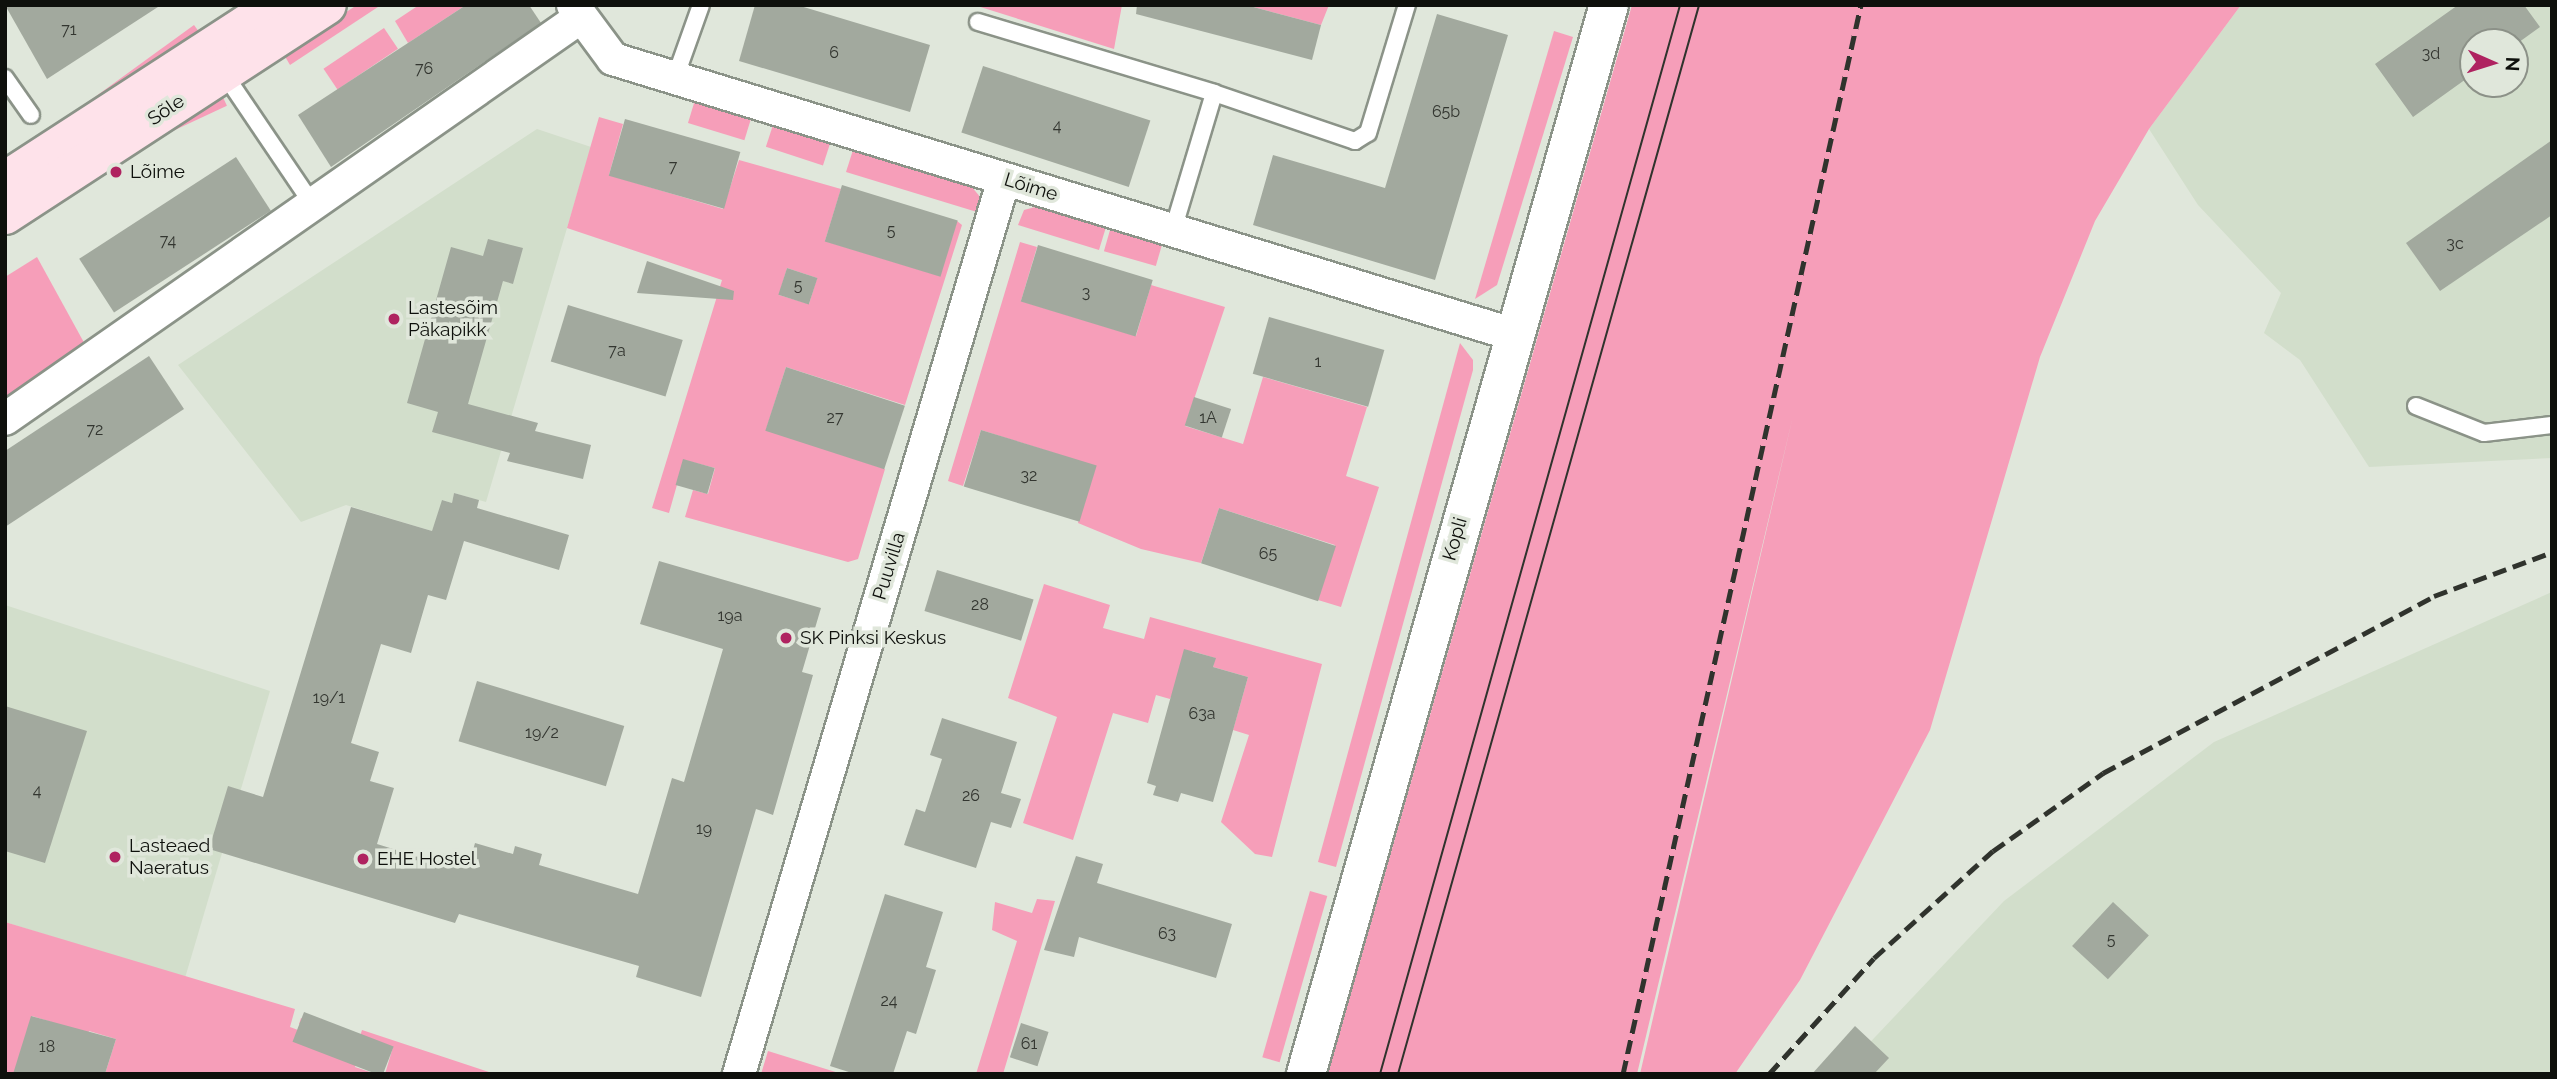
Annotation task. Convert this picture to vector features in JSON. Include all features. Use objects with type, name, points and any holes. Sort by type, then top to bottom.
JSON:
[{"type":"main road","name":"Sõle","points":[[5,215],[215,61],[276,5]]},
{"type":"main road","name":"Sõle","points":[[5,181],[215,61],[320,7]]},
{"type":"street","name":"Kopli","points":[[1306,1074],[1513,334],[1609,5]]},
{"type":"street","name":"Lõime","points":[[577,11],[613,59],[1513,334]]},
{"type":"street","points":[[5,419],[313,205],[577,11]]},
{"type":"street","name":"Puuvilla","points":[[739,1074],[1004,179]]},
{"type":"lane","points":[[675,78],[701,5]]},
{"type":"lane","points":[[978,22],[1214,93],[1355,141],[1368,133],[1407,5]]},
{"type":"lane","points":[[215,61],[313,205]]},
{"type":"lane","points":[[5,78],[31,115]]},
{"type":"lane","points":[[1173,230],[1214,93]]},
{"type":"lane","points":[[2416,406],[2484,433],[2552,425]]},
{"type":"shaded area","points":[[357,5],[381,5],[290,65],[283,53]]},
{"type":"shaded area","points":[[419,5],[466,5],[408,43],[395,21]]},
{"type":"shaded area","points":[[974,5],[1122,5],[1114,49]]},
{"type":"shaded area","points":[[1246,5],[1329,5],[1321,25]]},
{"type":"shaded area","points":[[1632,5],[2241,5],[2149,129],[2095,221],[2040,357],[1930,730],[1800,980],[1735,1074],[1640,1074],[1793,416],[1637,1074],[1328,1074]]},
{"type":"shaded area","points":[[2241,5],[2552,5],[2552,458],[2369,467],[2300,360],[2264,333],[2281,293],[2198,205],[2149,129]]},
{"type":"shaded area","points":[[194,25],[202,36],[20,169],[12,157]]},
{"type":"shaded area","points":[[384,28],[398,49],[337,90],[323,69]]},
{"type":"shaded area","points":[[1554,31],[1573,37],[1497,285],[1475,299]]},
{"type":"shaded area","points":[[221,93],[227,106],[139,147],[133,134]]},
{"type":"shaded area","points":[[695,100],[751,117],[744,140],[688,123]]},
{"type":"shaded area","points":[[599,117],[623,124],[609,175],[723,209],[739,160],[841,189],[825,241],[940,276],[957,221],[962,225],[905,405],[786,367],[766,430],[885,469],[858,559],[848,562],[685,517],[693,490],[708,494],[715,468],[684,460],[669,513],[652,508],[722,280],[567,228]],"holes":[[[787,268],[817,278],[809,304],[779,295]]]},
{"type":"shaded area","points":[[773,125],[830,144],[823,165],[766,147]]},
{"type":"shaded area","name":"Lastesõim Päkapikk","points":[[537,129],[591,147],[486,502],[454,493],[452,503],[443,500],[432,531],[346,505],[301,522],[178,365]]},
{"type":"shaded area","points":[[853,150],[971,186],[981,198],[977,212],[846,172]]},
{"type":"shaded area","points":[[1039,206],[1106,227],[1099,250],[1018,225],[1024,210]]},
{"type":"shaded area","points":[[1110,230],[1162,245],[1156,266],[1104,251]]},
{"type":"shaded area","points":[[1020,242],[1037,247],[1021,301],[1136,336],[1151,285],[1225,307],[1185,426],[1243,444],[1263,377],[1367,407],[1346,476],[1379,487],[1341,607],[1318,600],[1335,545],[1219,508],[1201,563],[1141,549],[1078,523],[1095,466],[981,430],[963,486],[948,481]]},
{"type":"shaded area","points":[[37,257],[87,348],[5,401],[5,277]]},
{"type":"shaded area","points":[[1460,343],[1473,360],[1473,370],[1336,867],[1318,862]]},
{"type":"shaded area","points":[[1044,584],[1110,605],[1103,628],[1144,639],[1150,617],[1322,664],[1272,857],[1255,854],[1221,822],[1249,735],[1233,730],[1248,677],[1213,667],[1215,658],[1192,651],[1170,699],[1156,695],[1148,723],[1113,713],[1073,840],[1023,823],[1057,717],[1008,698]]},
{"type":"shaded area","points":[[2552,592],[2552,1074],[1840,1074],[2004,901],[2214,742]]},
{"type":"shaded area","name":"Lasteaed Naeratus","points":[[5,605],[270,691],[185,978],[5,922]]},
{"type":"shaded area","points":[[1310,891],[1327,896],[1280,1062],[1262,1057]]},
{"type":"shaded area","points":[[1037,899],[1055,901],[1003,1074],[976,1074],[1017,941],[992,930],[995,902],[1032,913]]},
{"type":"shaded area","points":[[5,922],[295,1009],[290,1027],[298,1030],[315,1029],[299,1024],[301,1018],[334,1028],[357,1046],[362,1030],[495,1074],[385,1074],[393,1047],[364,1038],[355,1067],[376,1074],[105,1074],[116,1039],[89,1031],[83,1050],[67,1027],[32,1016],[61,1074],[5,1073]]},
{"type":"shaded area","points":[[768,1051],[842,1074],[761,1074]]},
{"type":"building","points":[[5,5],[161,5],[47,79]]},
{"type":"building","points":[[466,5],[529,5],[541,23],[331,167],[298,115]]},
{"type":"building","points":[[755,5],[797,5],[930,45],[910,112],[739,61]]},
{"type":"building","points":[[1137,5],[1246,5],[1321,25],[1312,60],[1136,14]]},
{"type":"building","points":[[2458,5],[2524,5],[2540,27],[2529,35],[2529,28],[2459,28],[2459,84],[2413,117],[2375,64]]},
{"type":"building","points":[[1437,14],[1508,35],[1435,280],[1253,225],[1273,155],[1385,188]]},
{"type":"building","points":[[983,66],[1150,120],[1129,187],[961,133]]},
{"type":"building","points":[[625,119],[740,152],[724,209],[609,176]]},
{"type":"building","points":[[2552,140],[2552,215],[2440,291],[2406,243]]},
{"type":"building","points":[[236,157],[271,211],[114,313],[79,259]]},
{"type":"building","points":[[842,185],[958,220],[940,277],[825,241]]},
{"type":"building","points":[[488,239],[523,248],[513,284],[503,281],[468,404],[538,423],[535,431],[591,445],[583,479],[507,461],[510,453],[432,432],[438,412],[407,403],[451,247],[483,256]]},
{"type":"building","points":[[1038,245],[1153,280],[1136,337],[1021,301]]},
{"type":"building","points":[[647,261],[734,291],[733,300],[637,293]]},
{"type":"building","points":[[787,268],[817,278],[809,305],[778,295]]},
{"type":"building","points":[[568,305],[683,340],[666,397],[551,361]]},
{"type":"building","points":[[1269,317],[1384,350],[1368,407],[1253,374]]},
{"type":"building","points":[[149,356],[184,409],[5,527],[5,451]]},
{"type":"building","points":[[786,367],[905,406],[884,469],[765,431]]},
{"type":"building","points":[[1194,397],[1231,409],[1222,438],[1185,426]]},
{"type":"building","points":[[981,430],[1097,465],[1079,522],[964,486]]},
{"type":"building","points":[[683,459],[715,468],[707,494],[676,485]]},
{"type":"building","points":[[454,493],[479,500],[477,508],[569,535],[559,570],[464,541],[446,600],[428,595],[411,653],[381,644],[351,743],[379,752],[370,781],[394,788],[377,844],[435,862],[438,852],[470,861],[475,843],[513,854],[515,846],[542,854],[539,865],[638,894],[672,778],[684,782],[723,649],[640,624],[659,561],[821,608],[802,672],[813,675],[773,815],[756,809],[701,997],[636,977],[639,966],[459,914],[455,923],[209,849],[228,786],[263,797],[351,507],[432,531],[442,500],[452,503]]},
{"type":"building","points":[[1219,508],[1336,546],[1318,601],[1201,563]]},
{"type":"building","points":[[937,570],[1034,600],[1021,641],[924,611]]},
{"type":"building","points":[[1184,649],[1216,658],[1213,667],[1248,677],[1213,802],[1181,793],[1178,802],[1153,795],[1156,786],[1147,783]]},
{"type":"building","points":[[477,681],[624,726],[606,786],[459,741]]},
{"type":"building","points":[[5,706],[87,731],[45,863],[5,851]]},
{"type":"building","points":[[942,718],[1017,742],[1001,793],[1021,799],[1011,828],[991,822],[976,868],[904,845],[916,809],[925,812],[942,759],[930,755]]},
{"type":"building","points":[[1076,856],[1103,864],[1097,883],[1232,924],[1216,978],[1079,937],[1074,957],[1044,950]]},
{"type":"building","points":[[885,894],[943,912],[926,967],[936,970],[916,1034],[907,1031],[893,1074],[855,1074],[830,1066]]},
{"type":"building","points":[[2113,902],[2149,935],[2108,979],[2072,946]]},
{"type":"building","points":[[304,1012],[394,1046],[383,1074],[376,1074],[293,1042]]},
{"type":"building","points":[[31,1016],[116,1039],[105,1074],[13,1074]]},
{"type":"building","points":[[1021,1023],[1049,1032],[1037,1066],[1010,1057]]},
{"type":"building","points":[[1855,1026],[1889,1058],[1874,1074],[1812,1074]]},
{"type":"tram line","points":[[1380,1074],[1680,5]]},
{"type":"tram line","points":[[1398,1074],[1699,5]]},
{"type":"railway","points":[[1623,1074],[1861,5]]},
{"type":"railway","points":[[1769,1074],[1874,958],[1993,851],[2103,773],[2434,596],[2552,552]]},
{"type":"place","name":"Lõime","points":[[116,172]]},
{"type":"place","name":"Lastesõim Päkapikk","points":[[394,319]]},
{"type":"place","name":"SK Pinksi Keskus","points":[[786,638]]},
{"type":"place","name":"Lasteaed Naeratus","points":[[115,857]]},
{"type":"place","name":"EHE Hostel","points":[[363,859]]}]
